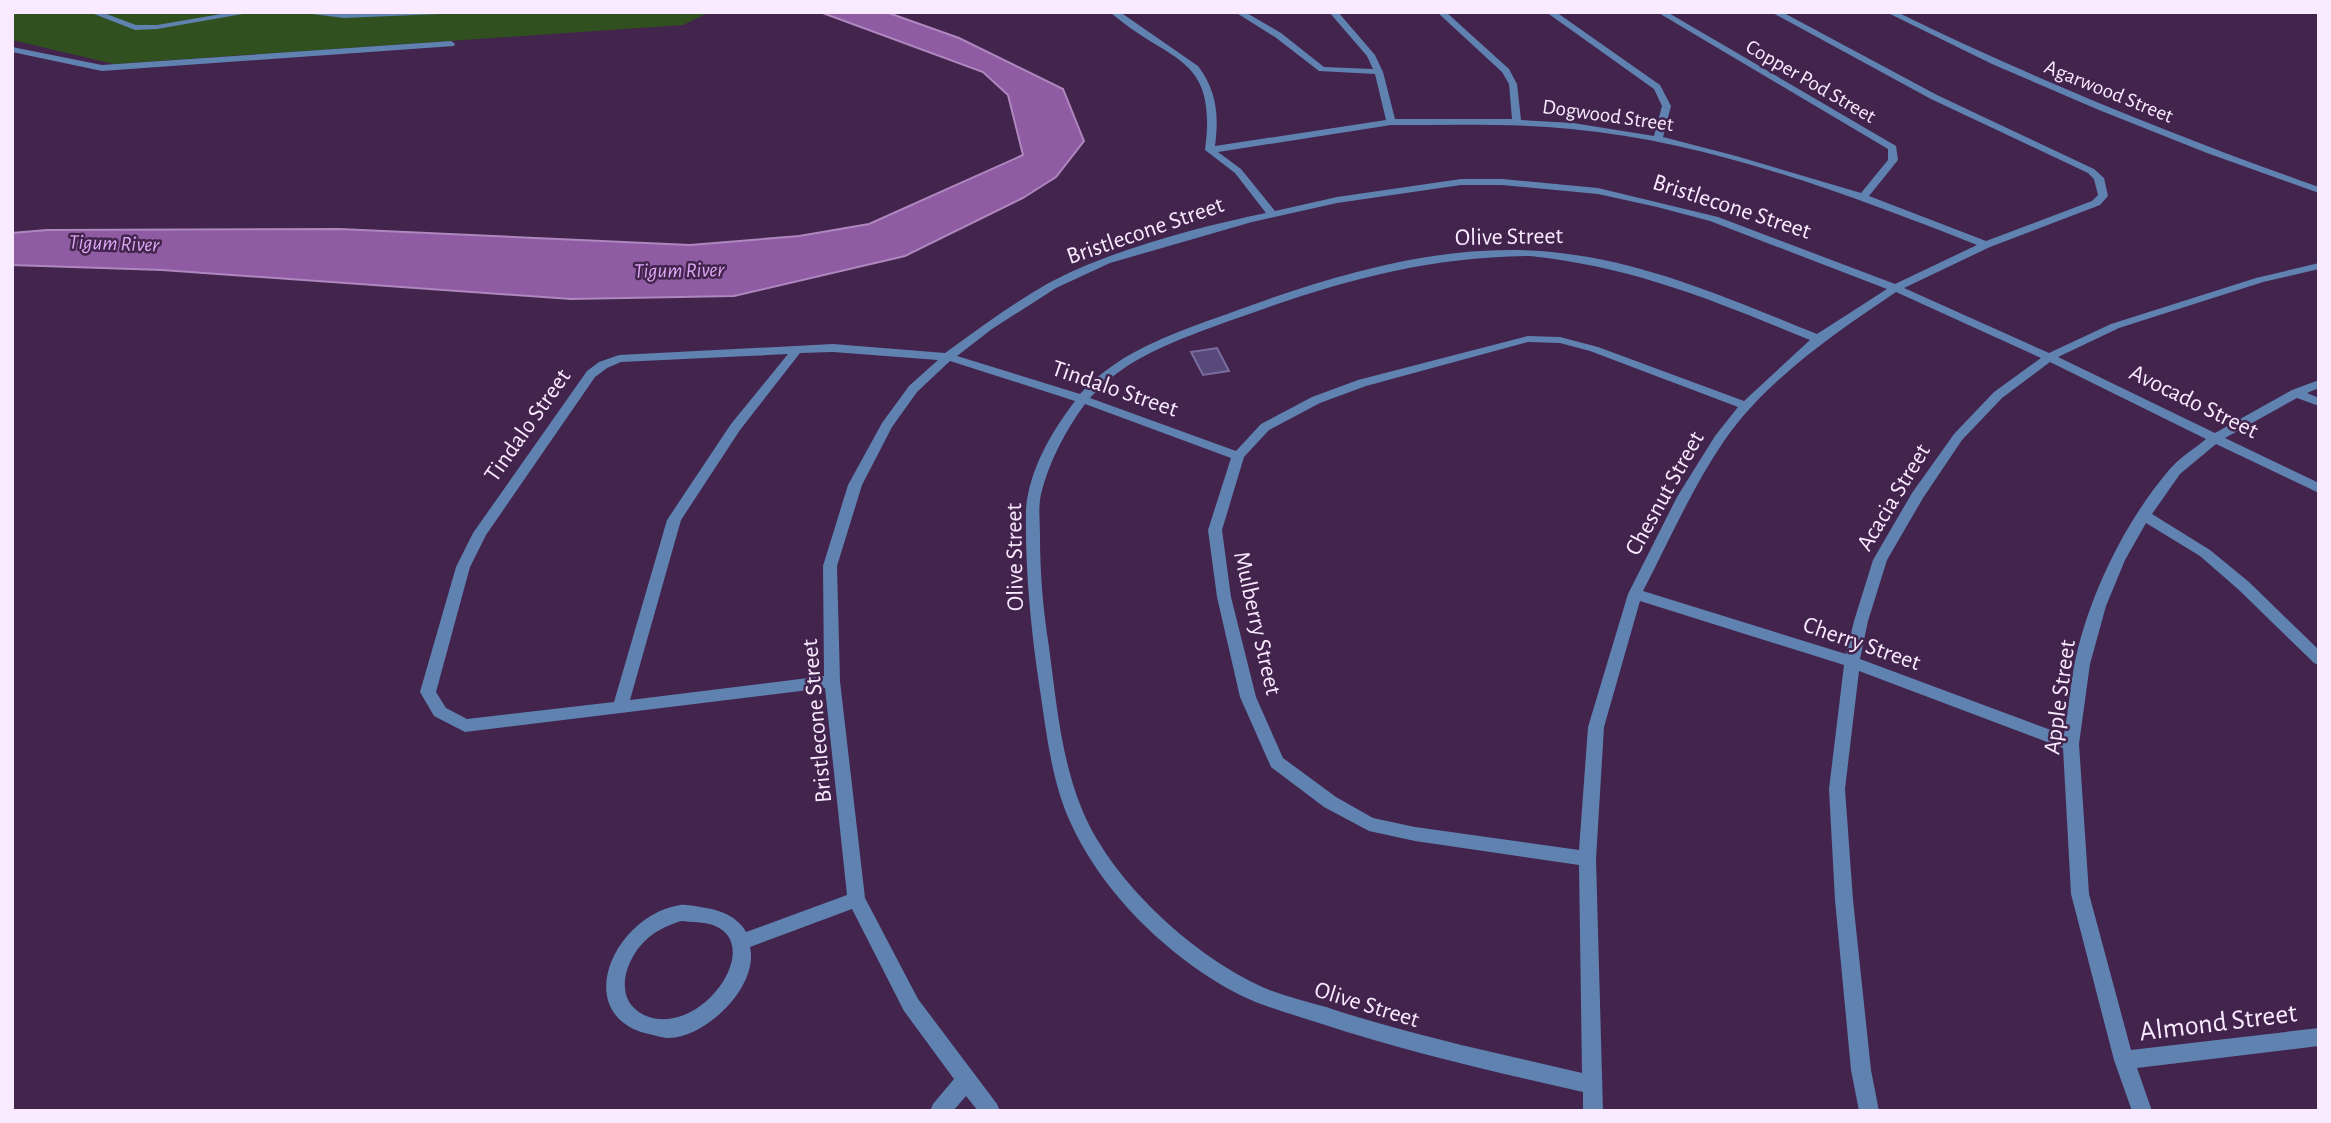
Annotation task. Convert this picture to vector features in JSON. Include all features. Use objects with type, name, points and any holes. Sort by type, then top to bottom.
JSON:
[{"type":"street","points":[[95,12],[135,28],[157,27],[247,12]]},
{"type":"street","points":[[300,12],[379,16],[439,12]]},
{"type":"street","points":[[1114,12],[1195,68],[1205,79],[1212,96],[1214,120],[1210,150],[1238,172],[1272,214]]},
{"type":"street","points":[[1239,12],[1278,35],[1322,69],[1379,72]]},
{"type":"street","points":[[1333,12],[1371,55],[1379,72],[1391,122]]},
{"type":"street","points":[[1441,12],[1506,71],[1513,83],[1517,122]]},
{"type":"street","points":[[1550,12],[1657,87],[1665,96],[1668,104],[1658,139]]},
{"type":"street","name":"Copper Pod Street","points":[[1661,12],[1893,148],[1892,160],[1863,197]]},
{"type":"street","name":"Chesnut Street","points":[[1593,1111],[1587,859],[1595,727],[1635,594],[1700,469],[1746,405],[1818,339],[1895,288],[1986,244],[2096,203],[2103,197],[2099,178],[2073,161],[1934,97],[1775,12]]},
{"type":"street","name":"Agarwood Street","points":[[1890,12],[2081,100],[2319,190]]},
{"type":"street","points":[[12,49],[102,68],[451,44]]},
{"type":"street","name":"Dogwood Street","points":[[1210,150],[1391,122],[1517,122],[1585,128],[1658,139],[1733,158],[1863,197],[1986,244]]},
{"type":"street","name":"Bristlecone Street","points":[[990,1111],[911,1006],[856,899],[832,681],[830,566],[855,485],[886,425],[913,389],[948,357],[988,327],[1052,286],[1106,261],[1272,214],[1338,200],[1461,182],[1502,182],[1598,191],[1714,219],[1895,288],[2049,357]]},
{"type":"street","name":"Olive Street","points":[[1591,1084],[1397,1039],[1254,992],[1196,957],[1144,910],[1088,843],[1069,793],[1051,711],[1032,588],[1033,497],[1057,436],[1082,399],[1126,359],[1153,345],[1301,290],[1368,272],[1422,262],[1479,256],[1532,254],[1573,258],[1629,270],[1713,297],[1818,339]]},
{"type":"street","name":"Acacia Street","points":[[1869,1111],[1861,1070],[1844,900],[1837,789],[1852,662],[1880,560],[1917,496],[1958,437],[1998,395],[2049,357],[2115,326],[2249,283],[2319,265]]},
{"type":"street","name":"Mulberry Street","points":[[1587,859],[1415,834],[1369,824],[1330,802],[1277,762],[1248,697],[1224,597],[1215,530],[1238,456],[1265,427],[1316,400],[1362,383],[1528,339],[1560,340],[1594,349],[1746,405]]},
{"type":"street","name":"Tindalo Street","points":[[832,681],[465,726],[440,712],[428,692],[463,567],[480,533],[592,374],[603,365],[620,359],[833,348],[948,357],[1082,399],[1238,456]]},
{"type":"street","points":[[620,708],[674,520],[734,427],[796,351]]},
{"type":"street","name":"Avocado Street","points":[[2049,357],[2319,489]]},
{"type":"street","name":"Apple Street","points":[[2142,1111],[2124,1060],[2080,894],[2071,744],[2082,664],[2099,606],[2118,560],[2144,515],[2175,471],[2217,437],[2296,393],[2319,384]]},
{"type":"street","points":[[2296,393],[2319,402]]},
{"type":"street","points":[[2144,515],[2205,553],[2225,569],[2319,659]]},
{"type":"street","name":"Cherry Street","points":[[1635,594],[1852,662],[2071,744]]},
{"type":"street","points":[[741,942],[856,899]]},
{"type":"street","points":[[701,912],[719,917],[733,927],[741,942],[743,960],[738,979],[727,997],[709,1013],[688,1024],[667,1028],[645,1026],[629,1017],[618,1004],[614,986],[622,958],[641,932],[660,920],[681,913],[701,912]]},
{"type":"street","name":"Almond Street","points":[[2124,1060],[2319,1037]]},
{"type":"street","points":[[940,1111],[966,1081]]},
{"type":"green space","points":[[12,12],[710,12],[683,25],[114,64],[12,40]]},
{"type":"water","name":"Tigum River","points":[[820,12],[886,12],[959,38],[1063,89],[1084,141],[1056,177],[1023,198],[905,256],[734,296],[571,299],[162,270],[12,265],[12,233],[47,230],[340,229],[690,245],[799,236],[869,224],[1023,155],[1008,95],[983,72]]},
{"type":"building","points":[[1217,348],[1229,371],[1203,375],[1191,352]]}]
